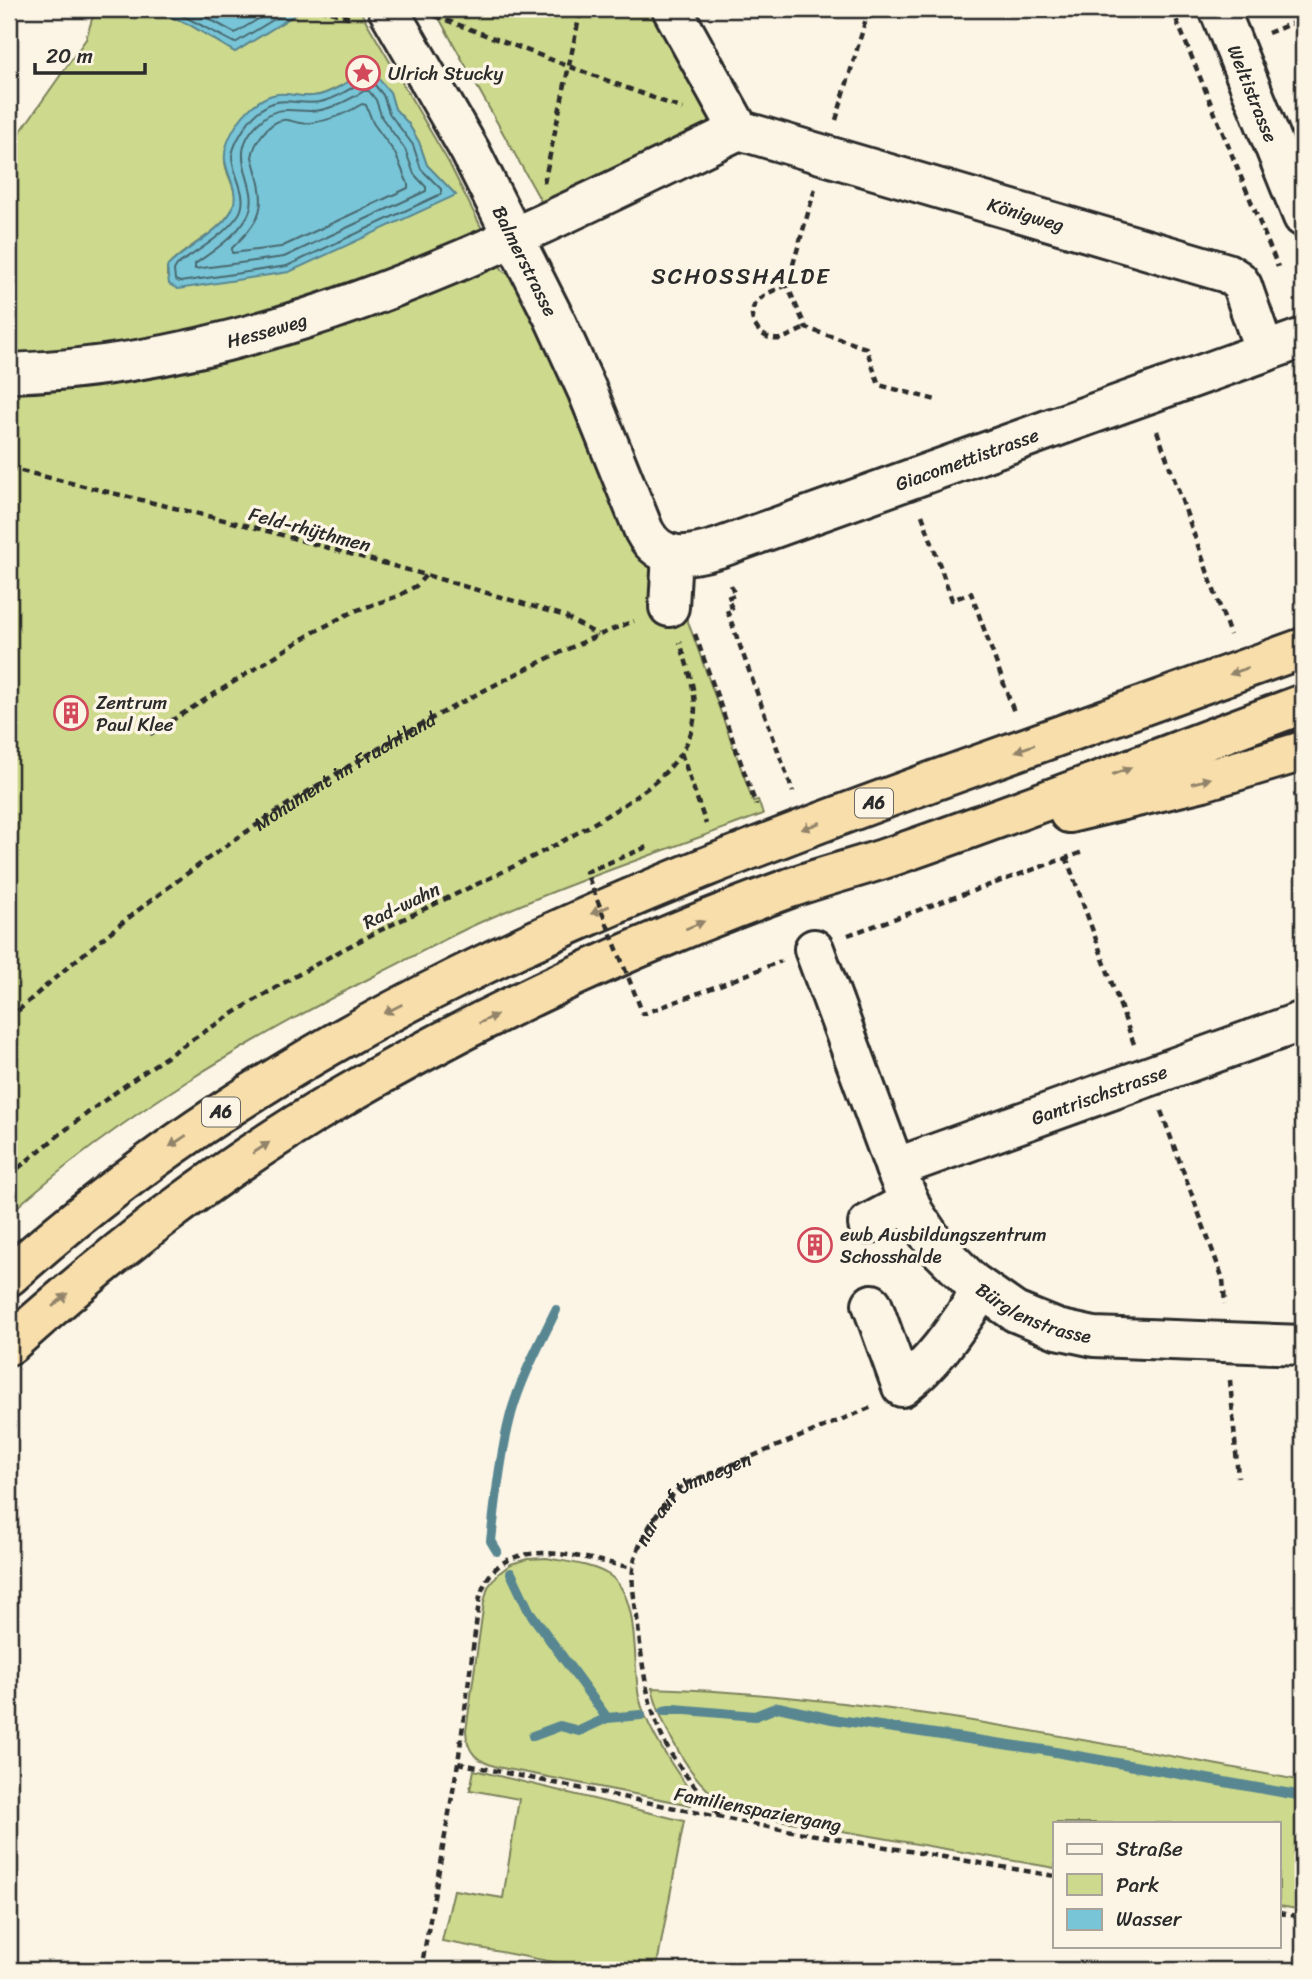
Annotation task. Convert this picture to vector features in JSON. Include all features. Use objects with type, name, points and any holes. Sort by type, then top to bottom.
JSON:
[{"type":"highway","name":"A6","points":[[9,1276],[99,1200],[233,1103],[379,1016],[454,977],[603,909],[768,842],[1303,648]]},
{"type":"highway","points":[[897,855],[1303,704]]},
{"type":"highway","points":[[9,1345],[131,1241],[194,1193],[334,1102],[405,1061],[553,986],[789,888],[897,855],[1203,781],[1303,751]]},
{"type":"street","points":[[672,9],[739,130]]},
{"type":"street","name":"Weltistrasse","points":[[1219,9],[1303,218]]},
{"type":"street","name":"Balmerstrasse","points":[[405,12],[587,390],[640,523],[653,544],[671,554]]},
{"type":"street","name":"Königweg","points":[[739,130],[1227,272],[1242,286],[1265,352]]},
{"type":"street","name":"Hesseweg","points":[[9,373],[126,362],[183,352],[265,332],[373,297],[514,238],[739,130]]},
{"type":"street","name":"Giacomettistrasse","points":[[671,554],[695,555],[719,548],[1303,338]]},
{"type":"street","points":[[671,554],[681,617]]},
{"type":"street","name":"Bürglenstrasse","points":[[814,949],[902,1185],[923,1228],[956,1269],[1015,1312],[1057,1329],[1081,1335],[1112,1339],[1303,1345]]},
{"type":"street","name":"Gantrischstrasse","points":[[868,1224],[902,1185],[1303,1021]]},
{"type":"street","points":[[872,1304],[902,1387],[937,1355],[982,1290]]},
{"type":"path","points":[[319,9],[333,13]]},
{"type":"path","points":[[542,195],[581,9]]},
{"type":"path","points":[[806,328],[787,285],[866,19],[876,14],[877,9]]},
{"type":"path","points":[[1172,9],[1280,271]]},
{"type":"path","points":[[405,12],[568,66],[739,130]]},
{"type":"path","points":[[1256,37],[1303,19]]},
{"type":"path","points":[[787,285],[763,296],[755,304],[751,314],[758,331],[778,340],[806,328],[866,348],[879,386],[936,400]]},
{"type":"path","points":[[1158,436],[1230,636]]},
{"type":"path","name":"Feld-rhÿthmen","points":[[9,468],[253,527],[426,575],[562,615],[598,635]]},
{"type":"path","points":[[922,515],[952,600],[971,593],[1015,712]]},
{"type":"path","points":[[150,734],[314,632],[352,612],[397,596],[416,586],[426,575]]},
{"type":"path","points":[[733,588],[735,595],[727,597],[732,608],[727,610],[793,792]]},
{"type":"path","points":[[681,617],[758,805],[745,810]]},
{"type":"path","name":"Monument im Fruchtland","points":[[9,1019],[83,955],[171,886],[326,779],[508,677],[598,635],[681,617]]},
{"type":"path","name":"Rad-wahn","points":[[9,1176],[114,1093],[203,1033],[322,961],[397,921],[576,835],[642,793],[681,753],[693,731],[695,689],[681,617]]},
{"type":"path","points":[[681,753],[706,824]]},
{"type":"path","points":[[1294,792],[1303,819]]},
{"type":"path","points":[[694,829],[719,819]]},
{"type":"path","points":[[659,842],[586,872],[643,1014],[1092,849]]},
{"type":"path","points":[[1066,857],[1080,897]]},
{"type":"path","points":[[1227,1343],[1238,1477]]},
{"type":"path","name":"nur auf Umwegen","points":[[719,1816],[681,1770],[656,1723],[643,1667],[632,1568],[652,1521],[671,1494],[685,1484],[853,1416],[875,1406],[902,1387]]},
{"type":"path","points":[[421,1970],[458,1763],[478,1602],[487,1577],[506,1561],[531,1553],[559,1554],[632,1568]]},
{"type":"path","name":"Familienspaziergang","points":[[458,1763],[757,1825],[1053,1876]]},
{"type":"path","points":[[1280,1913],[1303,1917]]},
{"type":"green space","points":[[95,9],[153,9],[190,25],[235,52],[304,9],[359,9],[449,163],[503,271],[516,279],[671,575],[753,801],[758,800],[763,814],[516,907],[456,934],[333,998],[235,1052],[141,1112],[51,1178],[9,1214],[9,148],[86,39]],"holes":[[[363,73],[390,92],[395,109],[408,123],[419,142],[427,165],[455,194],[167,276],[167,267],[218,227],[232,210],[235,197],[225,158],[236,130],[253,106],[262,99],[278,94],[319,95],[342,86]]]},
{"type":"green space","points":[[434,9],[657,9],[720,127],[547,212]]},
{"type":"green space","points":[[547,1558],[595,1568],[609,1575],[619,1585],[631,1614],[637,1683],[643,1710],[662,1749],[694,1796],[691,1805],[497,1767],[479,1759],[468,1745],[466,1731],[488,1587],[498,1574],[511,1564],[527,1559]]},
{"type":"green space","points":[[652,1688],[734,1692],[898,1710],[1060,1736],[1303,1781],[1303,1910],[1280,1906],[1280,1822],[1053,1822],[1053,1868],[756,1816],[731,1806],[699,1781],[666,1729]]},
{"type":"green space","points":[[474,1770],[684,1821],[656,1970],[596,1970],[442,1941],[454,1890],[503,1898],[519,1799],[470,1790]]},
{"type":"water","points":[[153,9],[304,9],[235,52],[190,25]]},
{"type":"water","points":[[363,73],[378,78],[390,92],[395,109],[408,123],[419,142],[427,165],[456,195],[289,272],[178,289],[169,284],[167,267],[222,223],[233,207],[235,195],[225,153],[238,122],[249,110],[272,95],[320,95]]},
{"type":"waterway","points":[[497,1551],[491,1541],[501,1461],[511,1414],[525,1374],[556,1310]]},
{"type":"waterway","points":[[511,1573],[529,1611],[607,1718]]},
{"type":"waterway","points":[[664,1711],[675,1709],[755,1716],[778,1707],[832,1719],[1044,1750],[1303,1796]]},
{"type":"waterway","points":[[533,1736],[560,1726],[579,1731],[607,1718],[641,1715]]},
{"type":"place","name":"Ulrich Stucky","points":[[363,73]]},
{"type":"place","name":"Zentrum Paul Klee","points":[[71,713]]},
{"type":"place","name":"ewb Ausbildungszentrum Schosshalde","points":[[815,1245]]},
{"type":"district","name":"SCHOSSHALDE","points":[[741,276]]}]
